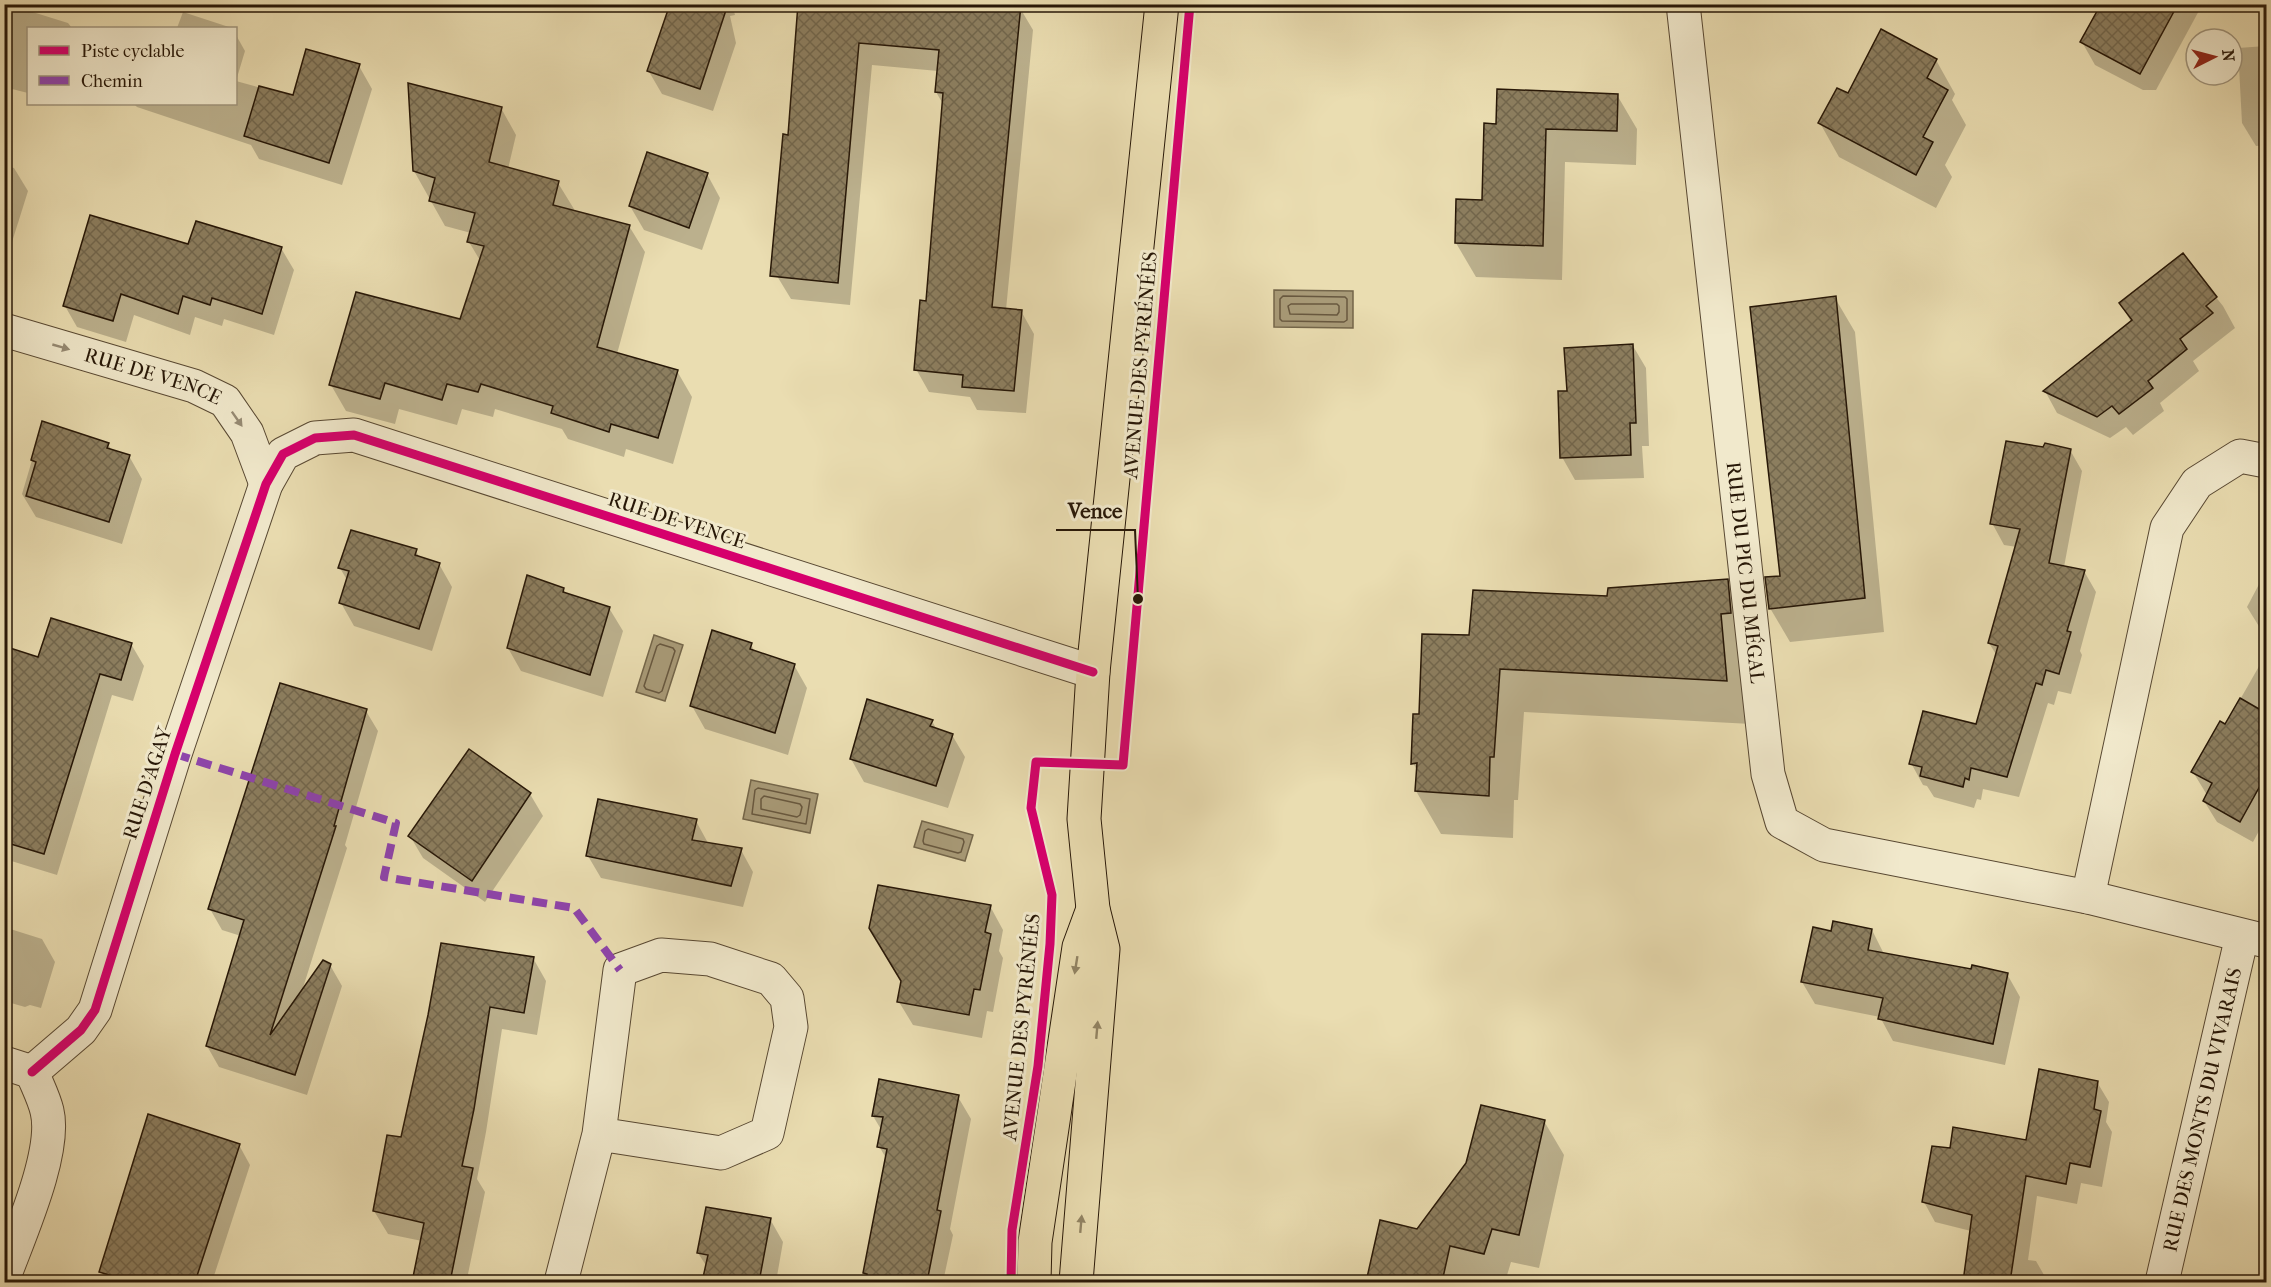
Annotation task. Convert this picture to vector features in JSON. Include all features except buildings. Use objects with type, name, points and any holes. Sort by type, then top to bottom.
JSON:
[{"type":"main road","name":"AVENUE DES PYRÉNÉES","points":[[1076,1282],[1103,949],[1093,909],[1084,819],[1093,672],[1162,4]]},
{"type":"main road","name":"AVENUE DES PYRÉNÉES","points":[[1034,1282],[1035,1242],[1079,947],[1093,909]]},
{"type":"main road","name":"AVENUE DES PYRÉNÉES","points":[[1044,1184],[1055,1236],[1054,1282]]},
{"type":"street","name":"RUE DU PIC DU MÉGAL","points":[[1683,4],[1768,774],[1782,822],[1824,845],[2088,897],[2254,938]]},
{"type":"street","name":"RUE DE VENCE","points":[[4,330],[194,386],[225,401],[247,433],[266,484]]},
{"type":"street","name":"RUE DE VENCE","points":[[266,484],[283,454],[315,438],[354,435],[1093,672]]},
{"type":"street","points":[[2088,897],[2167,528],[2197,483],[2240,456],[2266,461]]},
{"type":"street","name":"RUE D'AGAY","points":[[4,1277],[42,1171],[48,1141],[48,1113],[18,1068],[81,1030],[95,1010],[175,754],[266,484]]},
{"type":"street","name":"RUE DES MONTS DU VIVARAIS","points":[[2162,1282],[2254,938]]},
{"type":"street","points":[[561,1282],[599,1134],[620,970],[661,955],[710,959],[771,979],[787,998],[791,1027],[767,1132],[721,1153],[599,1134]]},
{"type":"water","points":[[1274,290],[1353,291],[1353,328],[1274,327]]},
{"type":"water","points":[[654,635],[683,645],[665,701],[636,692]]},
{"type":"water","points":[[751,780],[818,794],[810,833],[743,819]]},
{"type":"water","points":[[922,821],[973,835],[965,861],[914,847]]},
{"type":"marked path","points":[[175,754],[396,823],[384,877],[574,908],[620,970]]},
{"type":"cycle path","points":[[1011,1282],[1012,1230],[1038,1066],[1050,944],[1052,895],[1031,808],[1036,762],[1123,765],[1190,4]]},
{"type":"cycle path","points":[[32,1072],[81,1030],[95,1010],[175,754],[266,484],[283,454],[315,438],[354,435],[1093,672]]},
{"type":"place","name":"Vence","points":[[1138,599]]}]
